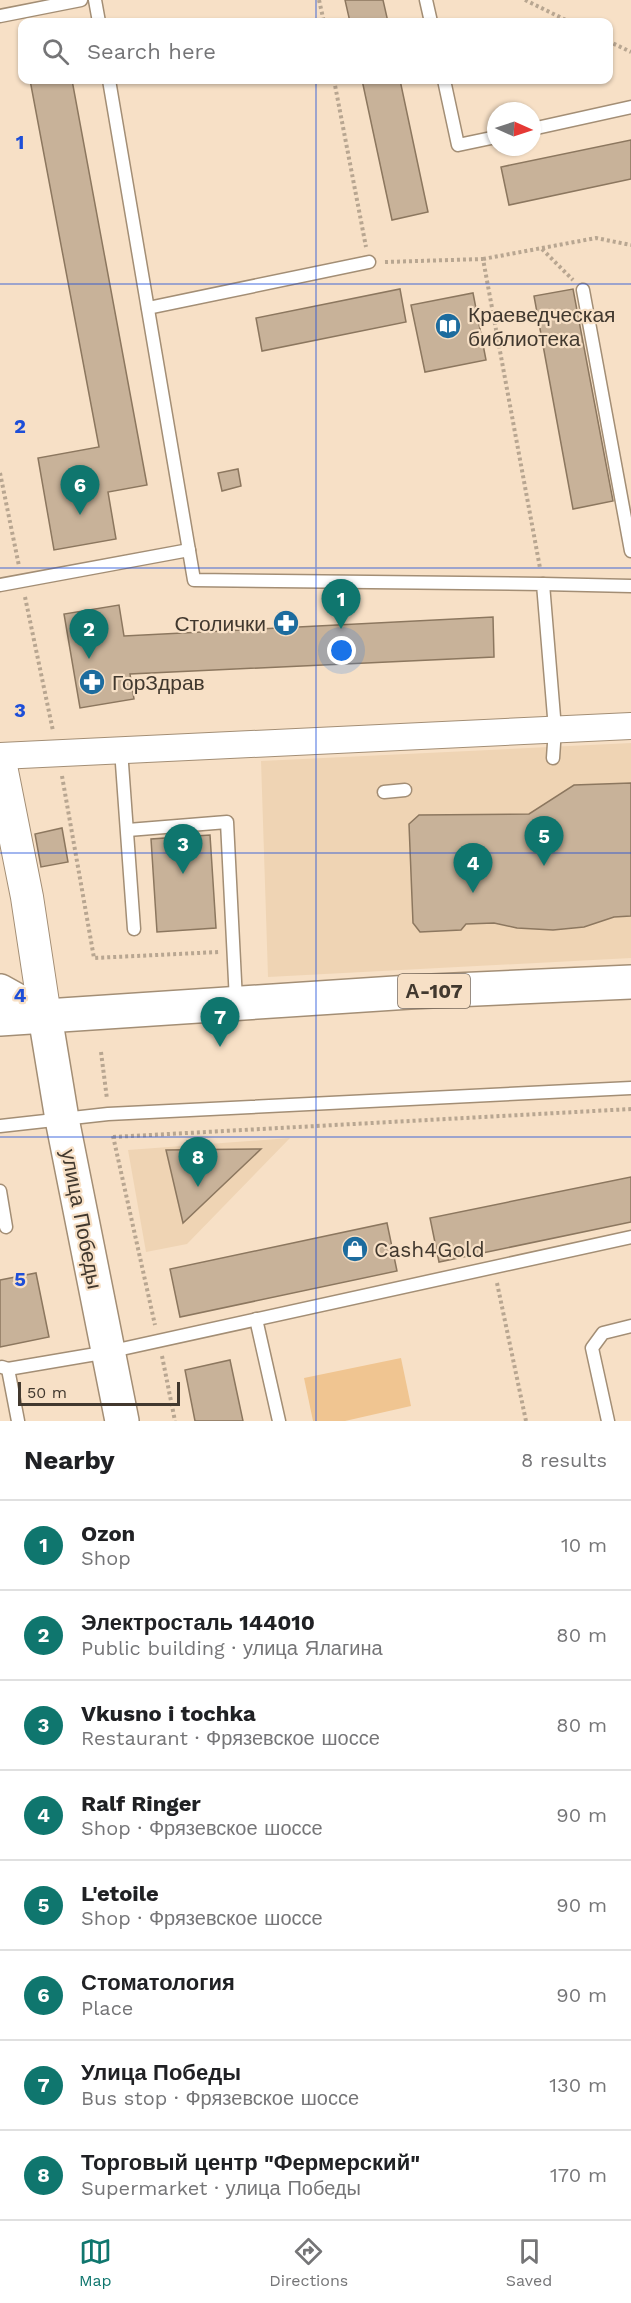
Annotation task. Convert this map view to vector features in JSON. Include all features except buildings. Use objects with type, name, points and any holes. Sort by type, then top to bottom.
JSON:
[{"type":"main road","name":"А-107","points":[[0,1019],[237,1003],[631,982]]},
{"type":"main road","points":[[0,992],[45,1016]]},
{"type":"main road","name":"улица Победы","points":[[45,1016],[62,1119],[122,1421]]},
{"type":"street","points":[[0,756],[631,726]]},
{"type":"street","points":[[0,761],[27,897],[45,1016]]},
{"type":"lane","points":[[0,16],[81,0]]},
{"type":"lane","points":[[95,0],[98,18]]},
{"type":"lane","points":[[426,0],[430,18]]},
{"type":"lane","points":[[110,84],[194,580],[631,586]]},
{"type":"lane","points":[[445,84],[459,145],[487,139]]},
{"type":"lane","points":[[541,127],[631,107]]},
{"type":"lane","points":[[148,308],[369,262]]},
{"type":"lane","points":[[583,290],[631,551]]},
{"type":"lane","points":[[0,585],[189,550]]},
{"type":"lane","points":[[543,584],[555,729],[553,758]]},
{"type":"lane","points":[[121,750],[134,929]]},
{"type":"lane","points":[[384,792],[405,790]]},
{"type":"lane","points":[[128,830],[227,822],[232,951],[237,1003]]},
{"type":"lane","points":[[0,1126],[108,1114],[631,1088]]},
{"type":"lane","points":[[0,1191],[6,1227]]},
{"type":"lane","points":[[18,1421],[4,1368],[108,1352],[631,1237]]},
{"type":"lane","points":[[256,1319],[279,1421]]},
{"type":"lane","points":[[608,1421],[592,1348],[603,1333],[631,1326]]},
{"type":"path","points":[[319,0],[323,18]]},
{"type":"path","points":[[525,0],[562,18]]},
{"type":"path","points":[[613,43],[631,52]]},
{"type":"path","points":[[335,84],[369,262],[483,259],[596,238],[631,245]]},
{"type":"path","points":[[542,248],[583,290]]},
{"type":"path","points":[[483,259],[543,584]]},
{"type":"path","points":[[0,473],[57,753],[94,958],[232,951]]},
{"type":"path","points":[[101,1052],[108,1114],[175,1421]]},
{"type":"path","points":[[113,1137],[631,1109]]},
{"type":"path","points":[[494,1267],[526,1421]]},
{"type":"shaded area","points":[[631,743],[631,958],[268,977],[261,761]]},
{"type":"shaded area","points":[[290,1138],[187,1244],[146,1252],[128,1150]]},
{"type":"shaded area","points":[[401,1358],[411,1406],[345,1421],[313,1421],[304,1378]]},
{"type":"place","name":"Краеведческая библиотека","points":[[448,326]]},
{"type":"place","name":"Стоматология","points":[[80,515]]},
{"type":"place","name":"Столички","points":[[286,623]]},
{"type":"place","name":"Ozon","points":[[341,629]]},
{"type":"place","name":"Электросталь 144010","points":[[89,659]]},
{"type":"place","name":"ГорЗдрав","points":[[92,682]]},
{"type":"place","name":"L'etoile","points":[[544,866]]},
{"type":"place","name":"Vkusno i tochka","points":[[183,874]]},
{"type":"place","name":"Ralf Ringer","points":[[473,893]]},
{"type":"place","name":"Улица Победы","points":[[220,1047]]},
{"type":"place","name":"Торговый центр \"Фермерский\"","points":[[198,1187]]},
{"type":"place","name":"Cash4Gold","points":[[355,1249]]}]
